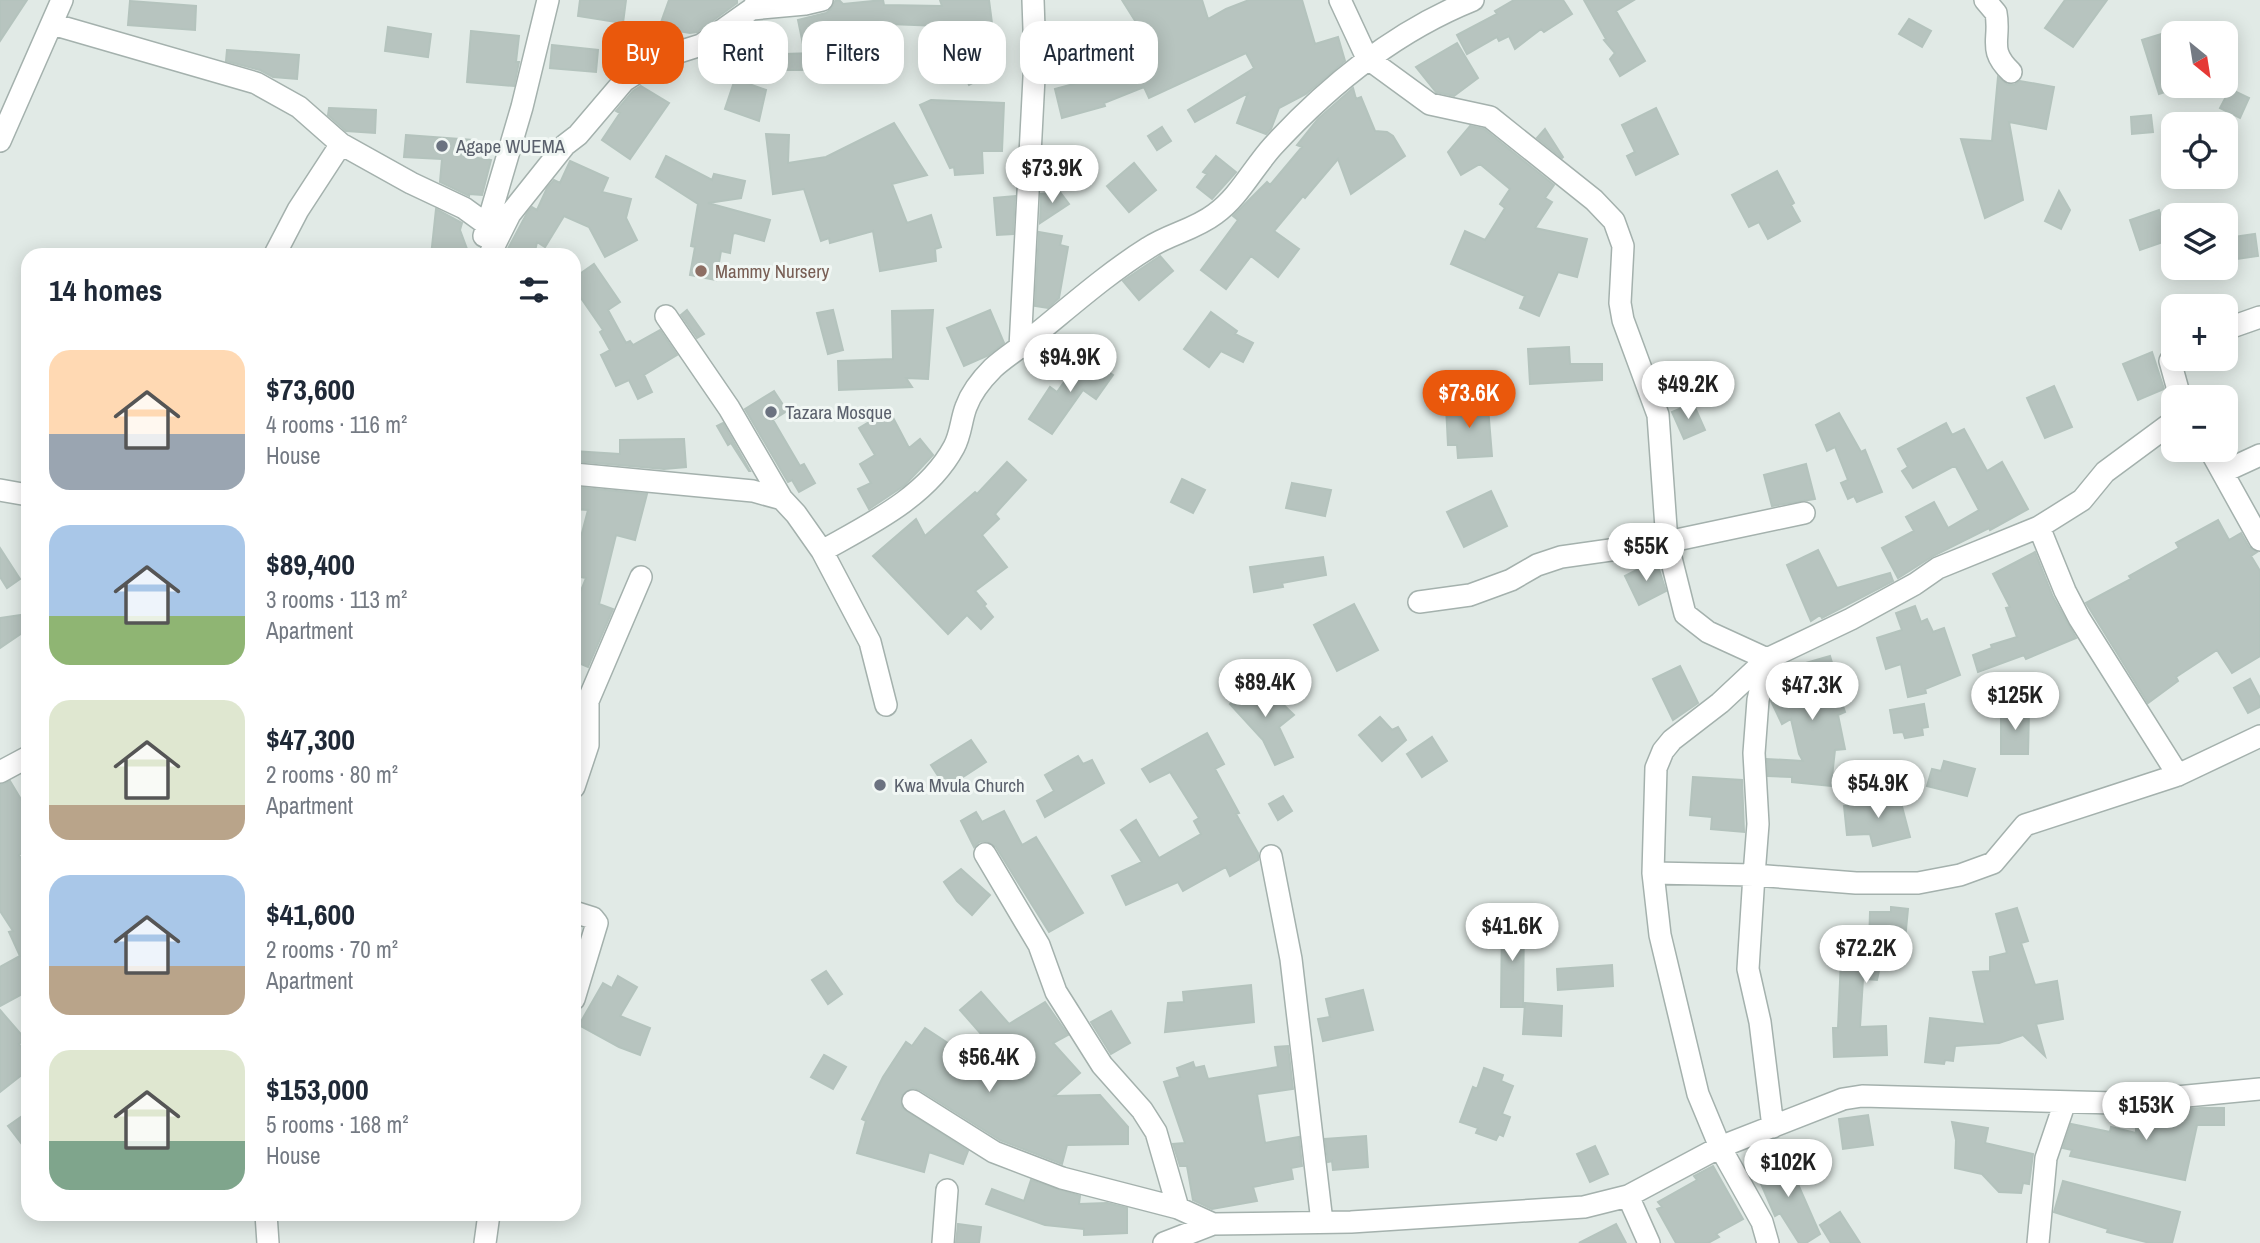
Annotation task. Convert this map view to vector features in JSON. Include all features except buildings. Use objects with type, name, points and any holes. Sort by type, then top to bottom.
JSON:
[{"type":"street","points":[[0,141],[62,0]]},
{"type":"street","points":[[482,248],[486,224],[522,107],[548,0]]},
{"type":"street","points":[[493,248],[510,214],[565,145],[578,135],[624,81],[660,58],[701,46],[756,4],[805,5],[822,0]]},
{"type":"street","points":[[1020,348],[1035,58],[1033,0]]},
{"type":"street","points":[[1340,0],[1367,58],[1430,104],[1490,117],[1594,200],[1614,221],[1623,246],[1620,303],[1623,320],[1658,415],[1667,542],[1685,614],[1708,632],[1767,659]]},
{"type":"street","points":[[822,551],[891,510],[920,489],[952,451],[960,435],[966,406],[985,377],[1001,361],[1109,274],[1152,245],[1194,228],[1216,214],[1230,201],[1281,138],[1367,58],[1436,15],[1473,0]]},
{"type":"street","points":[[1985,0],[1996,13],[1996,53],[2011,72]]},
{"type":"street","points":[[52,24],[256,83],[299,107],[341,144],[411,183],[464,208],[486,224]]},
{"type":"street","points":[[278,248],[298,210],[341,144]]},
{"type":"street","points":[[666,316],[729,408],[782,499],[822,551],[870,642],[886,705]]},
{"type":"street","points":[[2238,325],[2260,317]]},
{"type":"street","points":[[1768,1243],[1762,1222],[1720,1147],[1698,1094],[1660,935],[1653,873],[1656,768],[1662,751],[1767,659],[1851,619],[1915,584],[1938,568],[2039,527],[2082,500],[2105,472],[2161,431]]},
{"type":"street","points":[[2223,472],[2260,455]]},
{"type":"street","points":[[2217,462],[2260,540]]},
{"type":"street","points":[[581,475],[753,491],[782,499]]},
{"type":"street","points":[[0,490],[21,494]]},
{"type":"street","points":[[1419,603],[1470,595],[1511,580],[1537,565],[1561,556],[1667,542],[1804,513]]},
{"type":"street","points":[[2039,527],[2079,618],[2178,775]]},
{"type":"street","points":[[581,764],[587,745],[581,699],[641,577]]},
{"type":"street","points":[[1767,659],[1758,700],[1754,753],[1758,824],[1748,969],[1760,1022],[1773,1127]]},
{"type":"street","points":[[1653,873],[1754,875],[1856,883],[1918,883],[1960,875],[1993,863],[2025,825],[2178,775],[2260,736]]},
{"type":"street","points":[[0,772],[21,761]]},
{"type":"street","points":[[985,854],[1040,945],[1056,992],[1068,1012],[1102,1065],[1142,1110],[1156,1132],[1178,1208]]},
{"type":"street","points":[[1271,856],[1291,959],[1322,1222]]},
{"type":"street","points":[[581,914],[593,918],[597,923],[581,976]]},
{"type":"street","points":[[1164,1243],[1213,1224],[1351,1222],[1584,1207],[1628,1196],[1720,1147],[1843,1099],[1862,1096],[2114,1104],[2260,1089]]},
{"type":"street","points":[[913,1101],[995,1152],[1062,1178],[1178,1208],[1213,1224]]},
{"type":"street","points":[[2038,1243],[2046,1158],[2065,1102]]},
{"type":"street","points":[[943,1243],[947,1190]]},
{"type":"street","points":[[1628,1196],[1649,1243]]},
{"type":"street","points":[[266,1221],[268,1243]]},
{"type":"street","points":[[485,1243],[488,1221]]},
{"type":"street","points":[[1348,1243],[1351,1222]]},
{"type":"place","name":"Agape WUEMA","points":[[442,146]]},
{"type":"place","name":"Mammy Nursery","points":[[701,271]]},
{"type":"place","name":"Tazara Mosque","points":[[771,412]]},
{"type":"place","name":"Kwa Mvula Church","points":[[880,785]]}]
